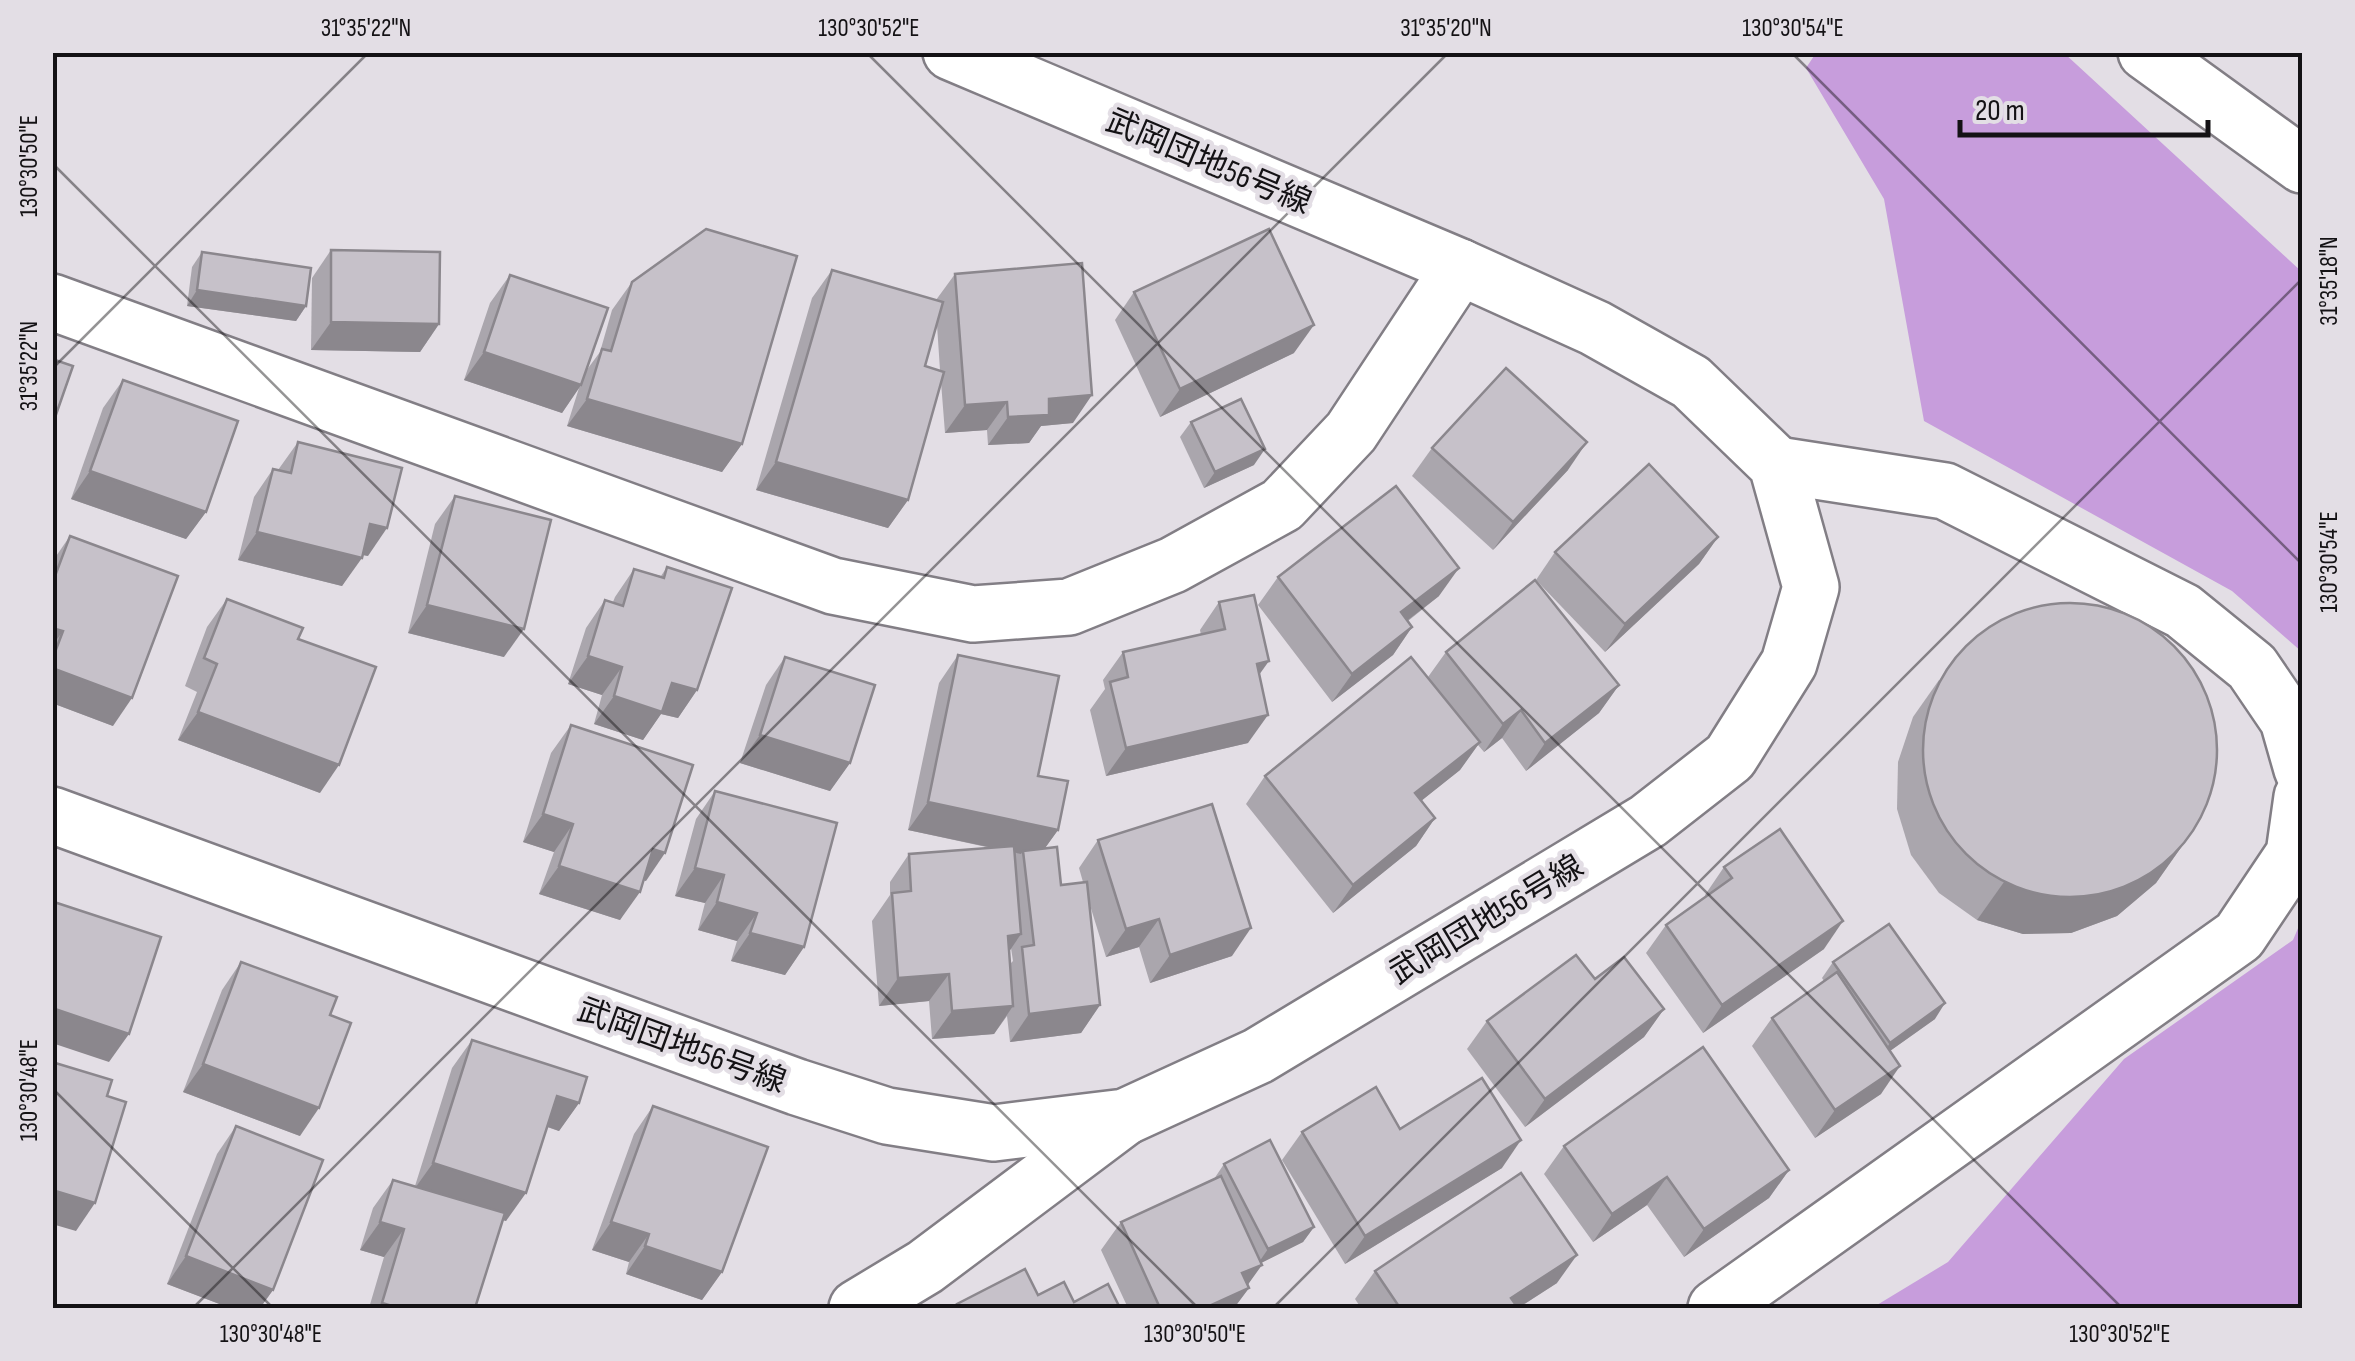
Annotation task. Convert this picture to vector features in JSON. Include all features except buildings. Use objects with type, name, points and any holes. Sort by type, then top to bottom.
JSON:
[{"type":"main road","name":"武岡団地56号線","points":[[52,815],[797,1087],[887,1116],[994,1133],[1125,1117],[1258,1056],[1648,822],[1730,757],[1789,663],[1811,586],[1777,465],[1691,382],[1595,328],[1460,267],[950,52]]},
{"type":"main road","points":[[2146,52],[2302,165]]},
{"type":"main road","points":[[52,302],[834,586],[973,614],[1069,607],[1173,565],[1282,505],[1351,432],[1460,267]]},
{"type":"main road","points":[[1777,465],[1945,491],[2183,611],[2252,666],[2288,720],[2302,769]]},
{"type":"main road","points":[[1716,1308],[2238,936],[2294,854],[2302,797]]},
{"type":"main road","points":[[857,1308],[925,1266],[1125,1117]]},
{"type":"shaded area","points":[[1816,53],[2064,53],[2302,272],[2302,652],[2232,591],[1924,421],[1884,199],[1806,68]]},
{"type":"shaded area","points":[[2302,919],[2302,1308],[1872,1308],[1948,1262],[2124,1059],[2293,940]]}]
